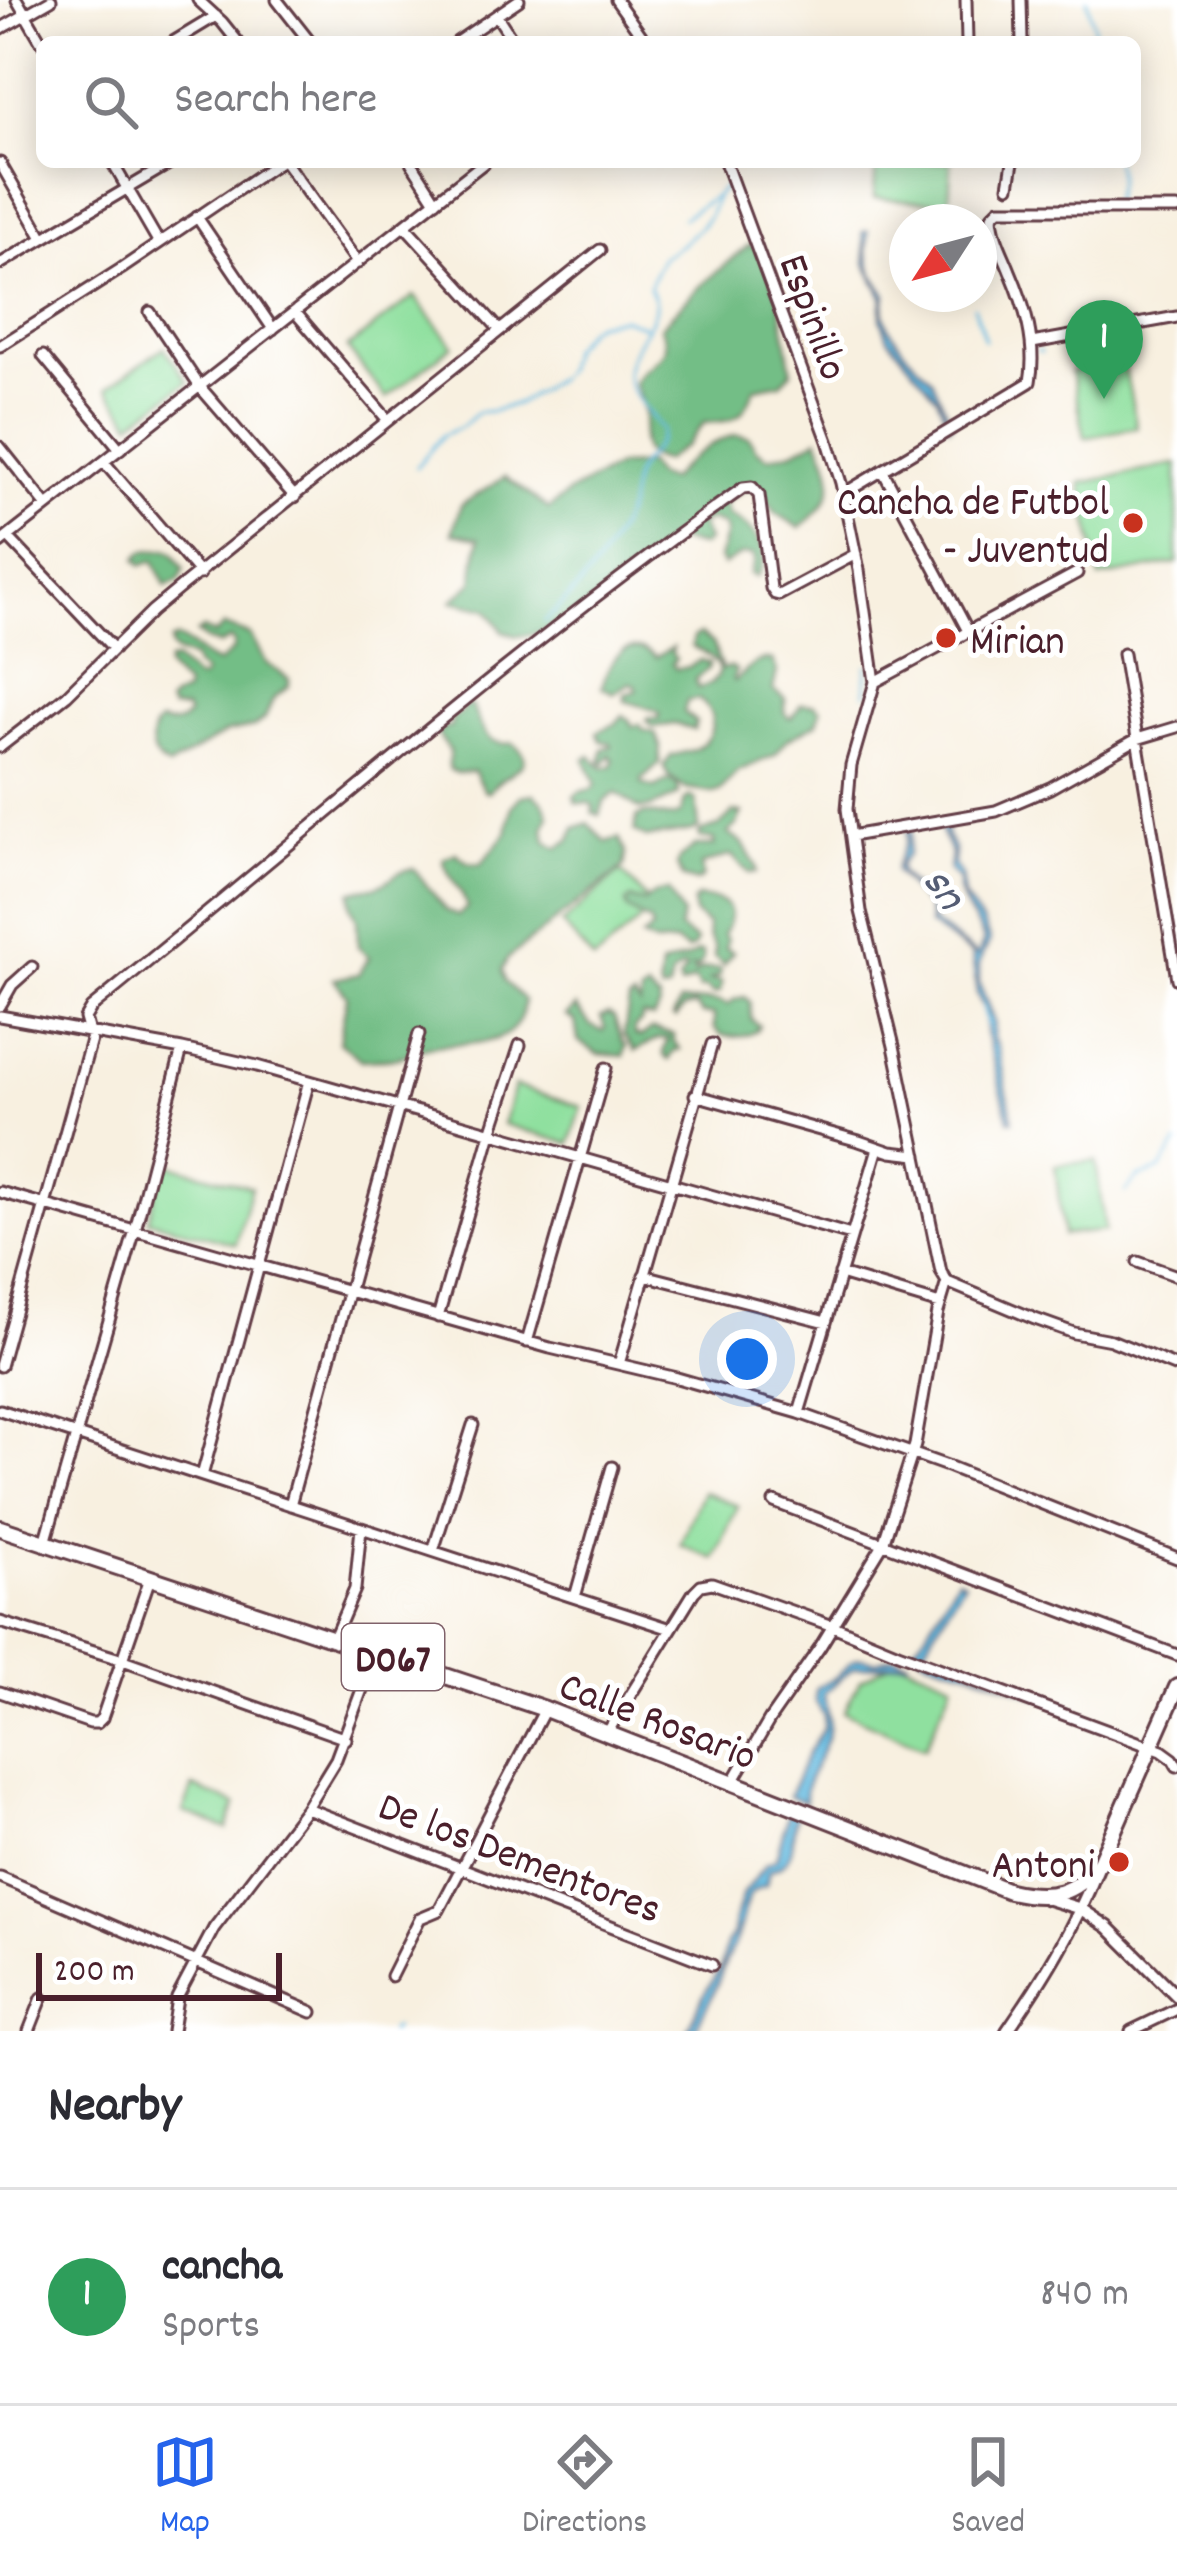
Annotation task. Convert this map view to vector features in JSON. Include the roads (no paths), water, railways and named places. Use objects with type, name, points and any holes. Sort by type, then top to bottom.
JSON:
[{"type":"main road","name":"Calle Rosario","points":[[0,1528],[544,1709],[1009,1891],[1045,1898]]},
{"type":"main road","points":[[1045,1898],[1074,1886],[1100,1862],[1177,1687]]},
{"type":"street","points":[[17,0],[38,36]]},
{"type":"street","points":[[0,29],[50,0]]},
{"type":"street","points":[[198,0],[233,36]]},
{"type":"street","points":[[277,0],[305,36]]},
{"type":"street","points":[[466,36],[519,0]]},
{"type":"street","points":[[616,0],[642,36]]},
{"type":"street","points":[[966,0],[967,36]]},
{"type":"street","points":[[1021,0],[1022,36]]},
{"type":"street","points":[[183,36],[216,16]]},
{"type":"street","points":[[496,16],[510,36]]},
{"type":"street","points":[[0,163],[43,238]]},
{"type":"street","points":[[115,168],[159,243]]},
{"type":"street","points":[[0,264],[162,168]]},
{"type":"street","points":[[0,346],[273,168]]},
{"type":"street","points":[[287,168],[358,262]]},
{"type":"street","points":[[415,168],[436,201]]},
{"type":"street","points":[[114,649],[4,540],[477,168]]},
{"type":"street","name":"Espinillo","points":[[727,168],[828,441],[856,554],[875,682]]},
{"type":"street","points":[[1009,186],[1012,168]]},
{"type":"street","points":[[843,494],[1027,385],[1032,343],[993,229],[992,217],[999,209],[1177,209]]},
{"type":"street","points":[[197,217],[273,329]]},
{"type":"street","points":[[405,226],[499,329]]},
{"type":"street","points":[[0,747],[67,694],[152,611],[600,250]]},
{"type":"street","points":[[150,312],[200,387],[295,497]]},
{"type":"street","points":[[295,312],[387,419]]},
{"type":"street","points":[[1032,343],[1177,317]]},
{"type":"street","points":[[43,356],[120,449]]},
{"type":"street","points":[[0,447],[47,506]]},
{"type":"street","points":[[104,462],[200,574]]},
{"type":"street","points":[[883,471],[968,631]]},
{"type":"street","points":[[0,1366],[91,1040],[86,1013],[515,660],[650,553],[743,488],[752,487],[759,495],[775,594],[856,554]]},
{"type":"street","points":[[1077,573],[875,682],[848,783],[851,836],[861,911],[947,1282],[1035,1319],[1111,1340],[1177,1367]]},
{"type":"street","points":[[1124,654],[1177,980]]},
{"type":"street","points":[[851,836],[996,811],[1050,788],[1137,736],[1177,727]]},
{"type":"street","points":[[0,1006],[12,985],[32,967]]},
{"type":"street","points":[[0,1016],[182,1049],[309,1081],[851,1235]]},
{"type":"street","points":[[290,1505],[419,1034]]},
{"type":"street","points":[[619,1364],[712,1044]]},
{"type":"street","points":[[438,1316],[520,1046]]},
{"type":"street","points":[[45,1543],[182,1049]]},
{"type":"street","points":[[527,1342],[607,1069]]},
{"type":"street","points":[[202,1476],[309,1081]]},
{"type":"street","points":[[695,1095],[903,1155],[917,1155]]},
{"type":"street","points":[[800,1413],[878,1148]]},
{"type":"street","points":[[0,1192],[527,1342],[800,1413],[1177,1558]]},
{"type":"street","points":[[1138,1262],[1177,1276]]},
{"type":"street","points":[[840,1274],[940,1304]]},
{"type":"street","points":[[644,1275],[826,1322]]},
{"type":"street","points":[[733,1782],[883,1544],[913,1453],[947,1282]]},
{"type":"street","points":[[0,1410],[671,1629]]},
{"type":"street","points":[[434,1551],[473,1425]]},
{"type":"street","points":[[574,1598],[612,1467]]},
{"type":"street","points":[[774,1502],[1177,1655]]},
{"type":"street","points":[[334,1638],[355,1589],[361,1528]]},
{"type":"street","points":[[0,1692],[97,1723],[150,1578]]},
{"type":"street","points":[[607,1733],[694,1592],[707,1583],[1154,1741],[1177,1765]]},
{"type":"street","points":[[0,1622],[346,1739]]},
{"type":"street","points":[[172,2031],[177,1998],[221,1917],[306,1808],[346,1739],[376,1652]]},
{"type":"street","points":[[391,1976],[417,1922],[439,1910],[544,1709]]},
{"type":"street","name":"De los Dementores","points":[[306,1808],[712,1965]]},
{"type":"street","points":[[1007,2031],[1054,1964],[1100,1862]]},
{"type":"street","points":[[0,1877],[312,2012]]},
{"type":"street","points":[[1045,1898],[1081,1909],[1108,1927],[1177,1996]]},
{"type":"street","points":[[28,2031],[42,1998]]},
{"type":"street","points":[[1131,2031],[1177,2009]]},
{"type":"water","points":[[868,231],[867,252],[873,274],[886,294],[884,314],[889,328],[932,379],[952,423],[949,426],[937,397],[888,338],[881,318],[883,297],[866,263],[863,232]]},
{"type":"water","points":[[945,825],[964,897],[990,941],[979,964],[979,982],[994,1022],[993,1038],[1013,1120],[1009,1120],[986,1034],[972,955],[929,925],[928,908],[895,871],[907,831],[912,830],[900,873],[931,904],[932,922],[978,956],[984,940],[964,904],[958,880],[949,871],[951,853],[940,826]]},
{"type":"water","points":[[957,1578],[964,1581],[922,1652],[965,1660],[973,1669],[1045,1700],[925,1658],[912,1649]]},
{"type":"water","points":[[894,1656],[909,1661],[853,1668],[824,1693],[829,1730],[807,1783],[805,1802],[789,1796],[824,1727],[816,1688],[852,1661]]},
{"type":"water","points":[[789,1810],[797,1814],[788,1856],[769,1871],[766,1885],[750,1895],[712,1996],[695,2031],[688,2031],[721,1966],[743,1893],[766,1864],[776,1859]]},
{"type":"waterway","points":[[1087,0],[1094,36]]},
{"type":"waterway","points":[[1112,203],[1116,168]]},
{"type":"waterway","points":[[545,621],[609,546],[627,510],[634,475],[660,437],[662,430],[640,402],[627,374],[654,313],[649,287],[661,258],[702,225],[717,194],[726,187]]},
{"type":"waterway","points":[[682,218],[715,196]]},
{"type":"waterway","points":[[976,312],[985,340]]},
{"type":"waterway","points":[[416,467],[443,435],[478,412],[519,403],[558,378],[569,350],[589,327],[622,318],[644,326]]},
{"type":"waterway","points":[[865,694],[867,666]]},
{"type":"waterway","points":[[983,1005],[987,1025]]},
{"type":"waterway","points":[[1125,1192],[1137,1178],[1160,1170],[1177,1144]]},
{"type":"waterway","points":[[390,2031],[394,2028]]},
{"type":"place","name":"cancha","points":[[1104,399]]},
{"type":"place","name":"Cancha de Futbol - Juventud","points":[[1133,523]]},
{"type":"place","name":"Mirian","points":[[946,638]]},
{"type":"place","name":"Antoni","points":[[1119,1862]]},
{"type":"water label","name":"sn","points":[[947,886]]}]
